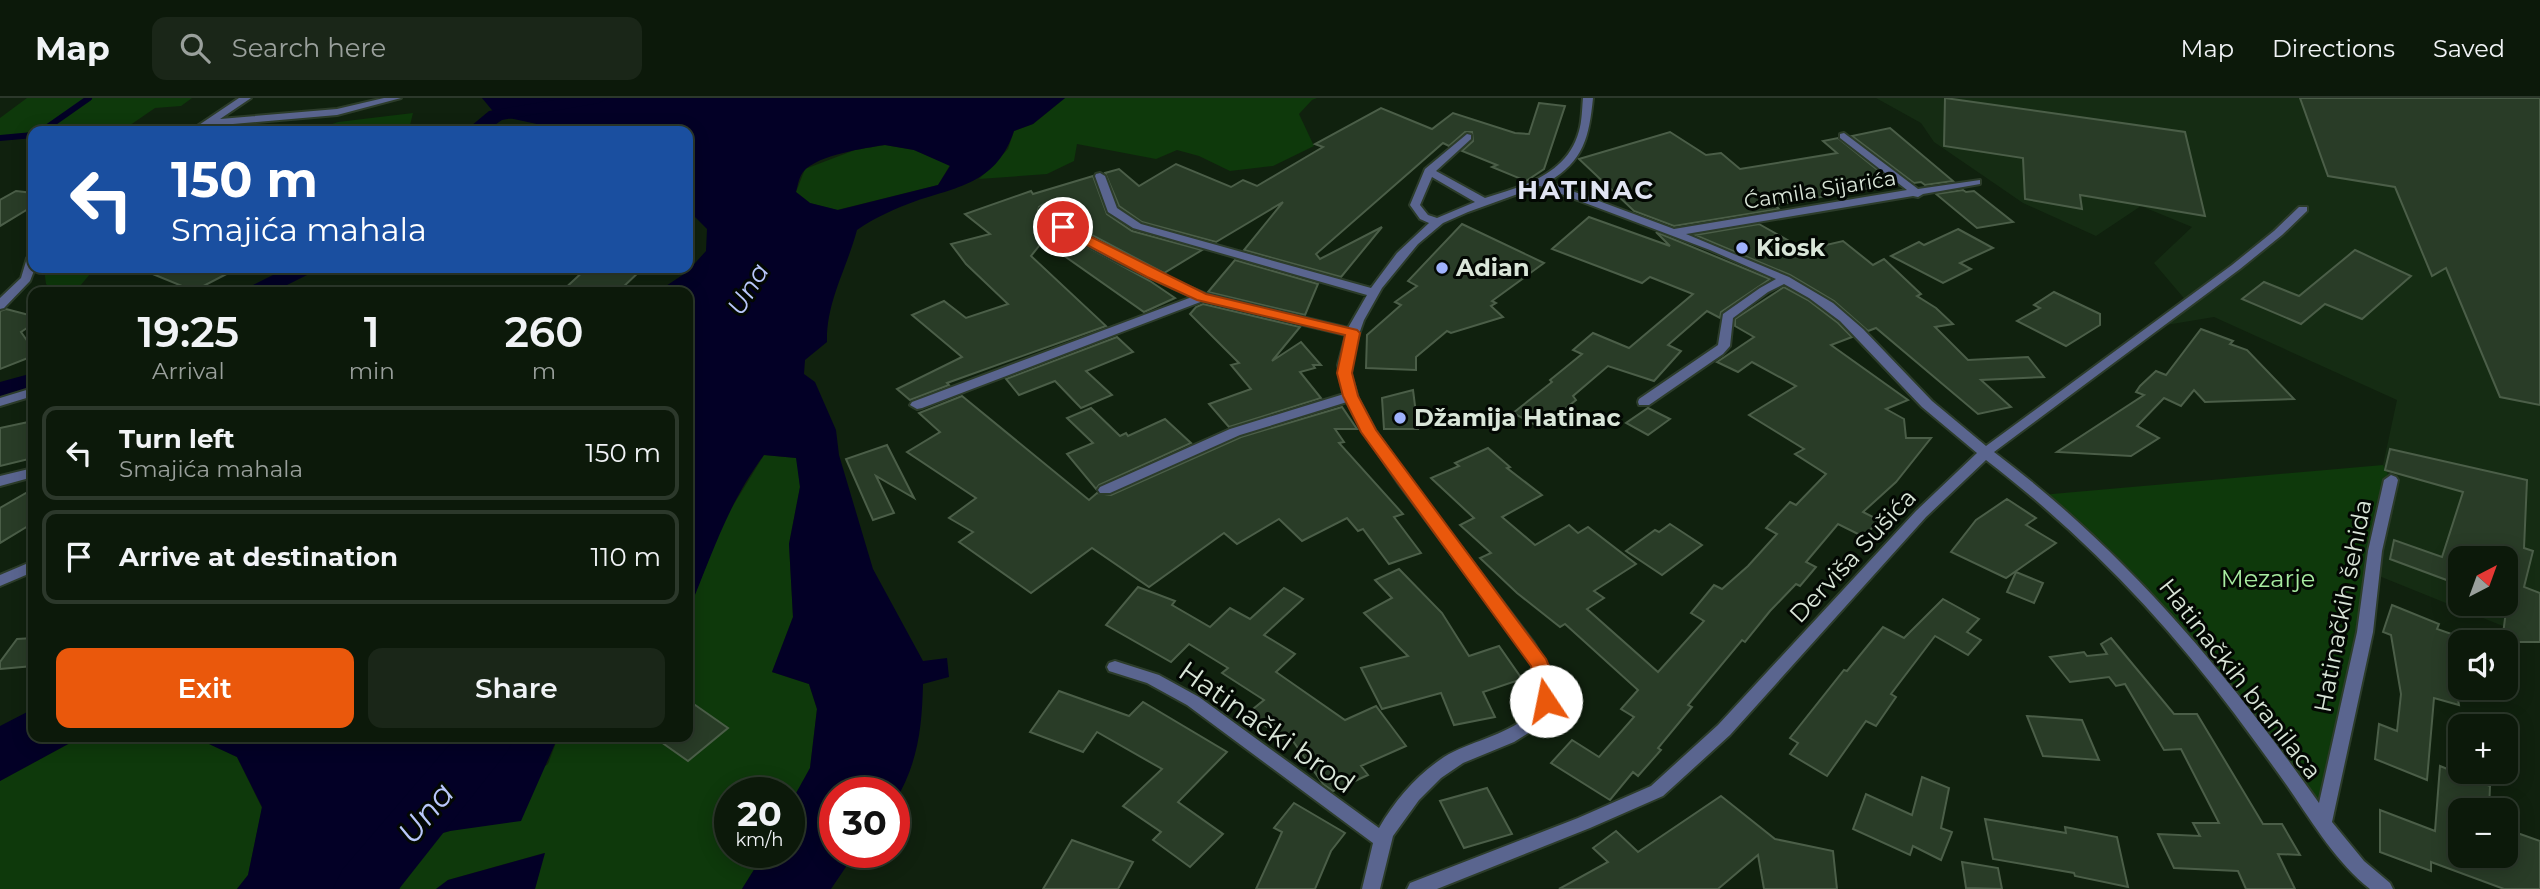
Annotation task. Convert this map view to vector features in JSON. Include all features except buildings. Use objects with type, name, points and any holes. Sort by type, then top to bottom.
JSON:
[{"type":"street","points":[[203,126],[246,98]]},
{"type":"street","points":[[208,123],[337,112],[396,98]]},
{"type":"street","points":[[1371,889],[1382,841],[1408,801],[1443,767],[1467,753],[1520,732],[1536,720],[1546,701],[1546,685],[1539,664],[1369,432],[1351,396],[1344,373],[1353,333],[1374,293],[1424,230],[1483,202],[1542,183],[1572,160],[1588,114],[1587,98]]},
{"type":"street","points":[[1844,136],[1918,194]]},
{"type":"street","points":[[1438,222],[1424,216],[1415,205],[1429,171],[1467,137]]},
{"type":"street","points":[[1429,171],[1483,202]]},
{"type":"street","points":[[1100,176],[1112,210],[1121,218],[1152,232],[1374,293]]},
{"type":"street","name":"Ćamila Sijarića","points":[[1670,233],[1918,194],[1976,182]]},
{"type":"street","name":"Hatinačkih branilaca","points":[[1542,183],[1785,279],[1816,296],[1848,323],[1928,405],[2103,550],[2184,639],[2251,722],[2323,823],[2355,862],[2384,889]]},
{"type":"street","points":[[1045,209],[1063,227],[1151,274],[1202,297],[1353,333]]},
{"type":"street","name":"Derviša Sušića","points":[[1416,889],[1584,823],[1657,791],[1724,730],[1921,514],[1986,452],[2235,267],[2303,209]]},
{"type":"street","points":[[0,305],[26,279],[28,273]]},
{"type":"street","points":[[1644,402],[1719,351],[1724,346],[1727,317],[1763,290],[1785,279]]},
{"type":"street","points":[[917,405],[1202,297]]},
{"type":"street","points":[[0,402],[28,394]]},
{"type":"street","points":[[1105,489],[1235,432],[1351,396]]},
{"type":"street","points":[[0,481],[28,474]]},
{"type":"street","name":"Hatinačkih šehida","points":[[2323,823],[2365,632],[2375,551],[2391,480]]},
{"type":"street","points":[[0,581],[28,568]]},
{"type":"street","name":"Hatinački brod","points":[[1115,667],[1153,679],[1193,701],[1382,841]]},
{"type":"shaded area","points":[[1876,98],[2540,98],[2540,641],[2478,616],[2518,616],[2518,546],[2448,546],[2448,604],[2374,574],[2391,480],[2383,465],[2397,400],[2214,317],[2154,327],[2188,303],[2154,263],[2192,227],[2141,206],[2096,236],[2023,203],[1934,142],[1921,123]]},
{"type":"green space","points":[[27,98],[192,98],[181,106],[155,108],[129,126],[28,126],[28,135],[0,138],[0,118]]},
{"type":"green space","points":[[1065,98],[1317,98],[1299,114],[1314,146],[1273,166],[1230,171],[1199,156],[1177,150],[1156,159],[1077,144],[1074,161],[1047,174],[979,179],[1008,149],[1014,131],[1033,124]]},
{"type":"green space","points":[[413,113],[410,126],[326,126],[338,122]]},
{"type":"green space","points":[[885,145],[914,150],[950,165],[938,185],[837,210],[810,203],[796,192],[805,169],[855,150]]},
{"type":"green space","points":[[45,273],[91,273],[79,287],[50,287],[46,284]]},
{"type":"green space","points":[[764,455],[797,458],[800,487],[789,544],[793,617],[772,672],[809,684],[817,709],[810,768],[805,777],[714,777],[714,868],[755,868],[742,889],[535,889],[544,853],[448,880],[436,889],[400,889],[392,881],[390,847],[450,831],[548,764],[556,742],[693,742],[693,599],[723,522]]},
{"type":"green space","name":"Mezarje","points":[[2383,465],[2391,480],[2323,823],[2184,639],[2041,495]]},
{"type":"green space","points":[[205,742],[237,757],[262,808],[248,875],[237,889],[0,889],[0,781],[70,743]]},
{"type":"water","points":[[482,98],[1065,98],[1033,124],[1014,131],[998,161],[976,180],[893,210],[857,230],[833,299],[827,342],[805,360],[804,374],[815,382],[836,430],[839,455],[873,569],[923,661],[947,658],[949,677],[923,684],[917,745],[908,777],[819,777],[819,868],[845,868],[831,889],[742,889],[755,868],[805,868],[805,777],[810,768],[817,709],[809,684],[772,672],[793,617],[789,544],[800,487],[796,458],[764,455],[730,512],[693,600],[693,287],[664,287],[686,273],[693,273],[693,265],[706,251],[707,229],[693,215],[693,126],[546,126],[496,115]],"holes":[[[885,145],[914,150],[950,166],[938,185],[838,210],[810,203],[796,192],[800,178],[811,165],[854,150]]]},
{"type":"water","points":[[28,712],[28,742],[74,742],[0,781],[0,726]]},
{"type":"water","points":[[205,742],[556,742],[521,821],[450,831],[391,847],[392,881],[400,889],[237,889],[248,875],[262,807],[237,757]]},
{"type":"water","points":[[545,853],[535,889],[436,889],[448,880]]},
{"type":"waterway","points":[[49,126],[89,98]]},
{"type":"waterway","points":[[481,126],[496,115],[599,98]]},
{"type":"waterway","points":[[0,138],[28,135]]},
{"type":"waterway","points":[[267,287],[293,273]]},
{"type":"waterway","points":[[0,390],[28,382]]},
{"type":"waterway","name":"Una","points":[[363,889],[484,742]]},
{"type":"place","name":"Kiosk","points":[[1742,248]]},
{"type":"place","name":"Adian","points":[[1442,268]]},
{"type":"place","name":"Džamija Hatinac","points":[[1400,418]]},
{"type":"district","name":"HATINAC","points":[[1586,190]]},
{"type":"route","points":[[1063,227],[1151,274],[1202,297],[1353,333],[1344,373],[1351,396],[1369,432],[1539,664],[1546,685],[1546,701]]}]
